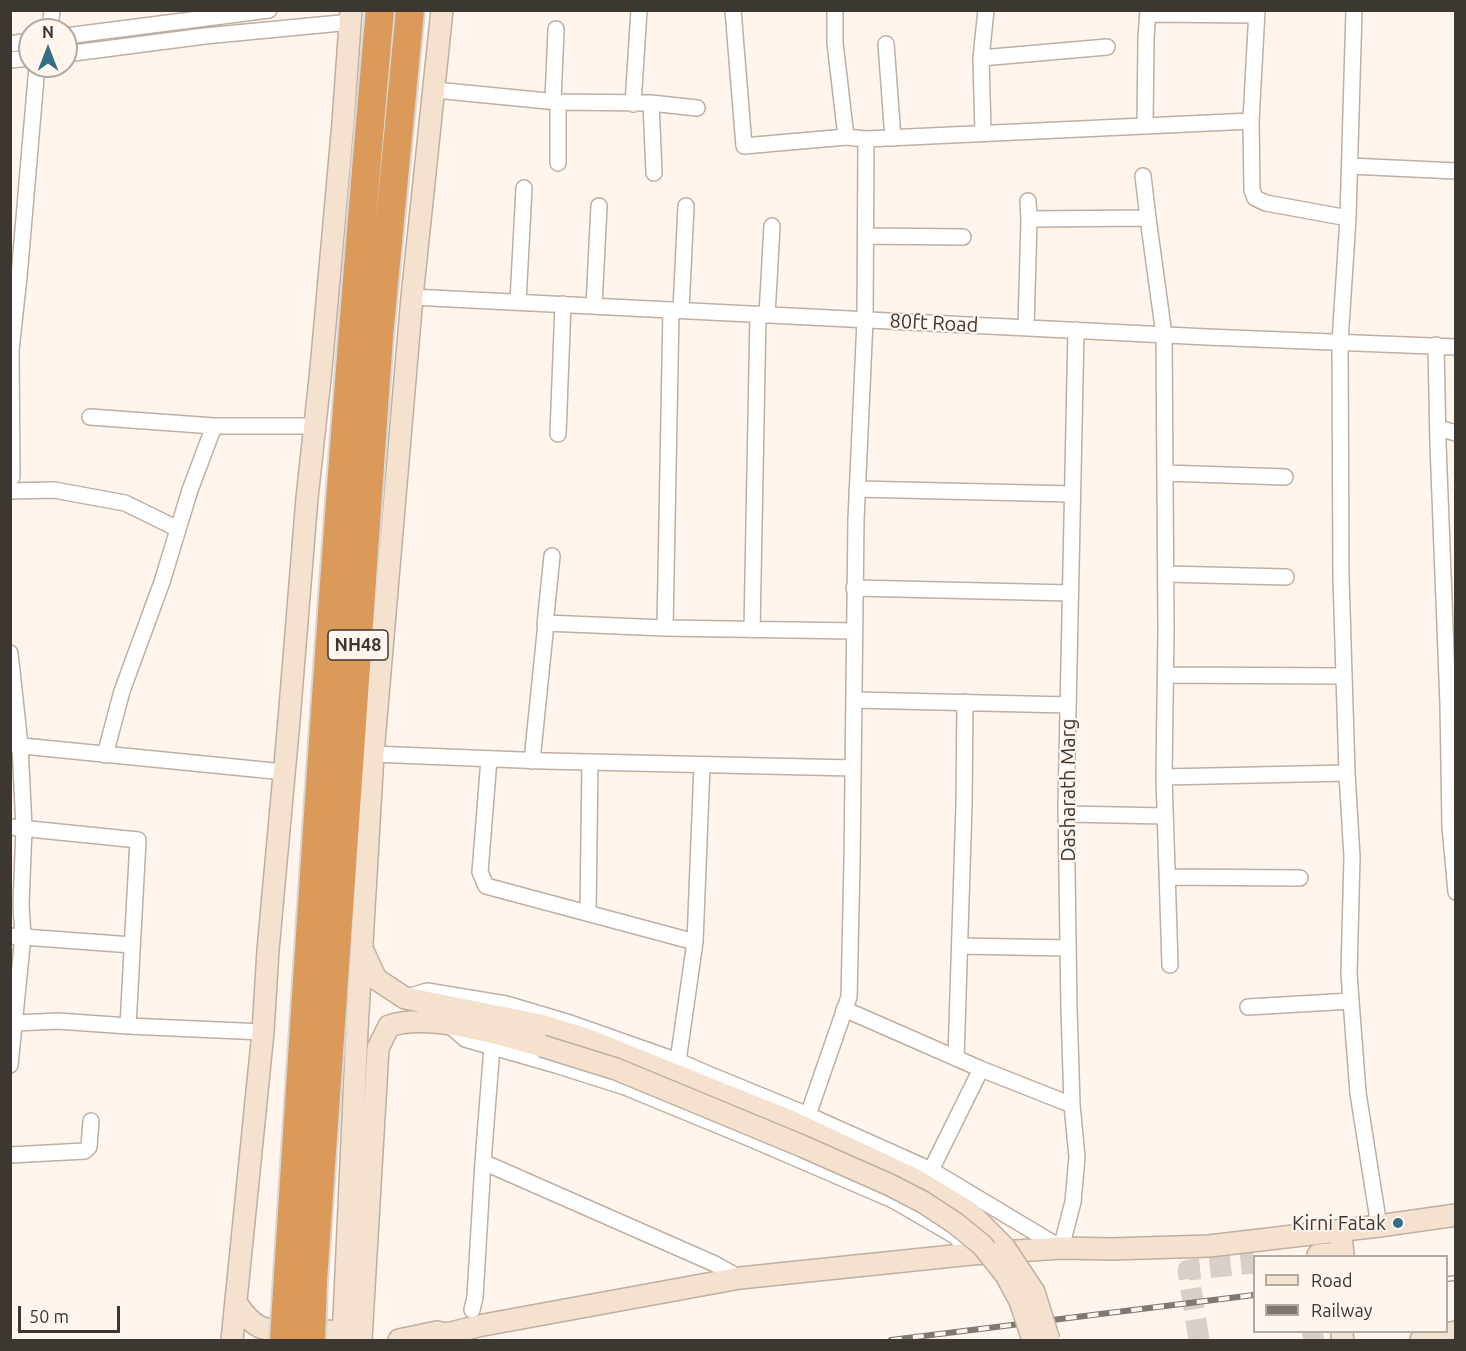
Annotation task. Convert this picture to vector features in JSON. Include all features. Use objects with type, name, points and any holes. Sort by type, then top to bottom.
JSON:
[{"type":"highway","name":"NH48","points":[[311,1341],[300,1277],[322,737],[361,225],[380,10]]},
{"type":"highway","name":"NH48","points":[[284,1341],[300,1277],[379,336],[410,10]]},
{"type":"street","points":[[78,34],[269,10]]},
{"type":"street","points":[[352,1335],[362,949],[374,754],[412,297],[442,10]]},
{"type":"street","points":[[633,104],[639,10]]},
{"type":"street","points":[[733,10],[744,146],[846,137],[893,138],[1251,121]]},
{"type":"street","points":[[835,10],[835,43],[846,137]]},
{"type":"street","points":[[983,133],[981,58],[986,10]]},
{"type":"street","points":[[1354,10],[1348,218],[1340,342],[1341,577],[1352,856],[1349,974],[1358,1094],[1379,1226]]},
{"type":"street","points":[[1145,126],[1148,12],[1257,13],[1251,121],[1252,190],[1255,198],[1266,203],[1348,218]]},
{"type":"street","points":[[78,52],[351,16],[339,169],[307,498],[263,1032],[232,1341]]},
{"type":"street","points":[[556,29],[555,101],[558,163]]},
{"type":"street","points":[[886,44],[893,138]]},
{"type":"street","points":[[981,58],[1107,47]]},
{"type":"street","points":[[36,78],[11,350],[11,484],[125,503],[178,529]]},
{"type":"street","points":[[435,90],[555,101],[651,103],[697,108]]},
{"type":"street","points":[[651,103],[654,173]]},
{"type":"street","points":[[808,1115],[849,997],[854,588],[865,320],[866,139]]},
{"type":"street","points":[[1350,166],[1455,171]]},
{"type":"street","points":[[1143,176],[1164,335],[1166,574],[1164,777],[1170,965]]},
{"type":"street","points":[[518,302],[524,188]]},
{"type":"street","points":[[1026,328],[1028,201]]},
{"type":"street","points":[[594,306],[599,206]]},
{"type":"street","points":[[665,628],[676,310],[686,206]]},
{"type":"street","points":[[1029,219],[1148,218]]},
{"type":"street","points":[[752,630],[763,314],[772,226]]},
{"type":"street","points":[[866,236],[963,237]]},
{"type":"street","name":"80ft Road","points":[[412,297],[1164,335],[1455,347]]},
{"type":"street","points":[[558,434],[563,304]]},
{"type":"street","name":"Dasharath Marg","points":[[1060,1248],[1073,1202],[1077,1157],[1072,1105],[1067,814],[1076,330]]},
{"type":"street","points":[[1436,345],[1450,826],[1455,892]]},
{"type":"street","points":[[90,417],[214,426],[315,426]]},
{"type":"street","points":[[105,755],[122,691],[162,582],[190,490],[214,426]]},
{"type":"street","points":[[1438,429],[1455,432]]},
{"type":"street","points":[[1165,472],[1285,477]]},
{"type":"street","points":[[857,489],[1072,494]]},
{"type":"street","points":[[532,761],[552,556]]},
{"type":"street","points":[[1166,574],[1286,577]]},
{"type":"street","points":[[854,588],[1070,593]]},
{"type":"street","points":[[545,626],[546,622],[665,628],[854,631]]},
{"type":"street","points":[[10,653],[21,905],[17,936],[15,1023],[10,1065]]},
{"type":"street","points":[[1166,675],[1344,676]]},
{"type":"street","points":[[854,700],[1068,705]]},
{"type":"street","points":[[956,1058],[965,702]]},
{"type":"street","points":[[15,745],[284,772]]},
{"type":"street","points":[[374,754],[532,761],[853,768]]},
{"type":"street","points":[[489,759],[480,872],[486,886],[694,942]]},
{"type":"street","points":[[588,913],[590,762]]},
{"type":"street","points":[[678,1061],[694,942],[702,765]]},
{"type":"street","points":[[1164,777],[1347,773]]},
{"type":"street","points":[[1067,814],[1165,816]]},
{"type":"street","points":[[17,828],[138,840],[128,1026]]},
{"type":"street","points":[[1168,877],[1300,878]]},
{"type":"street","points":[[17,936],[132,945]]},
{"type":"street","points":[[960,945],[1068,948]]},
{"type":"street","points":[[362,949],[376,979],[405,998],[542,1035],[802,1146],[923,1202],[955,1223],[982,1245],[1006,1275],[1020,1301],[1033,1341]]},
{"type":"street","points":[[405,998],[427,991],[506,1004],[570,1023],[678,1061],[808,1115],[931,1170],[1060,1248]]},
{"type":"street","points":[[1248,1007],[1351,1001]]},
{"type":"street","points":[[844,1009],[981,1069],[1072,1105]]},
{"type":"street","points":[[15,1023],[58,1021],[263,1032]]},
{"type":"street","points":[[352,1335],[378,1048],[389,1026],[411,1021],[448,1024],[498,1034],[542,1035],[586,1040],[790,1120],[914,1179],[970,1213],[1004,1247],[1034,1292],[1049,1341]]},
{"type":"street","points":[[448,1024],[465,1039],[625,1087],[893,1200],[956,1236],[972,1254]]},
{"type":"street","points":[[472,1310],[475,1297],[492,1047]]},
{"type":"street","points":[[931,1170],[981,1069]]},
{"type":"street","points":[[10,1155],[85,1151],[89,1147],[91,1121]]},
{"type":"street","points":[[483,1162],[715,1264],[740,1278]]},
{"type":"street","points":[[399,1341],[437,1332],[443,1337],[478,1326],[740,1278],[972,1254],[1060,1248],[1209,1246],[1455,1215]]},
{"type":"street","points":[[1318,1255],[1343,1253],[1340,1231]]},
{"type":"street","points":[[237,1304],[242,1313],[262,1328],[352,1335]]},
{"type":"street","points":[[1421,1341],[1450,1336]]},
{"type":"tunnel","points":[[1199,1340],[1188,1270],[1253,1263]]},
{"type":"tunnel","points":[[1303,1340],[1342,1335]]},
{"type":"railway","points":[[1448,1279],[1456,1278]]},
{"type":"railway","points":[[891,1340],[1253,1295]]},
{"type":"place","name":"Kirni Fatak","points":[[1398,1223]]}]
